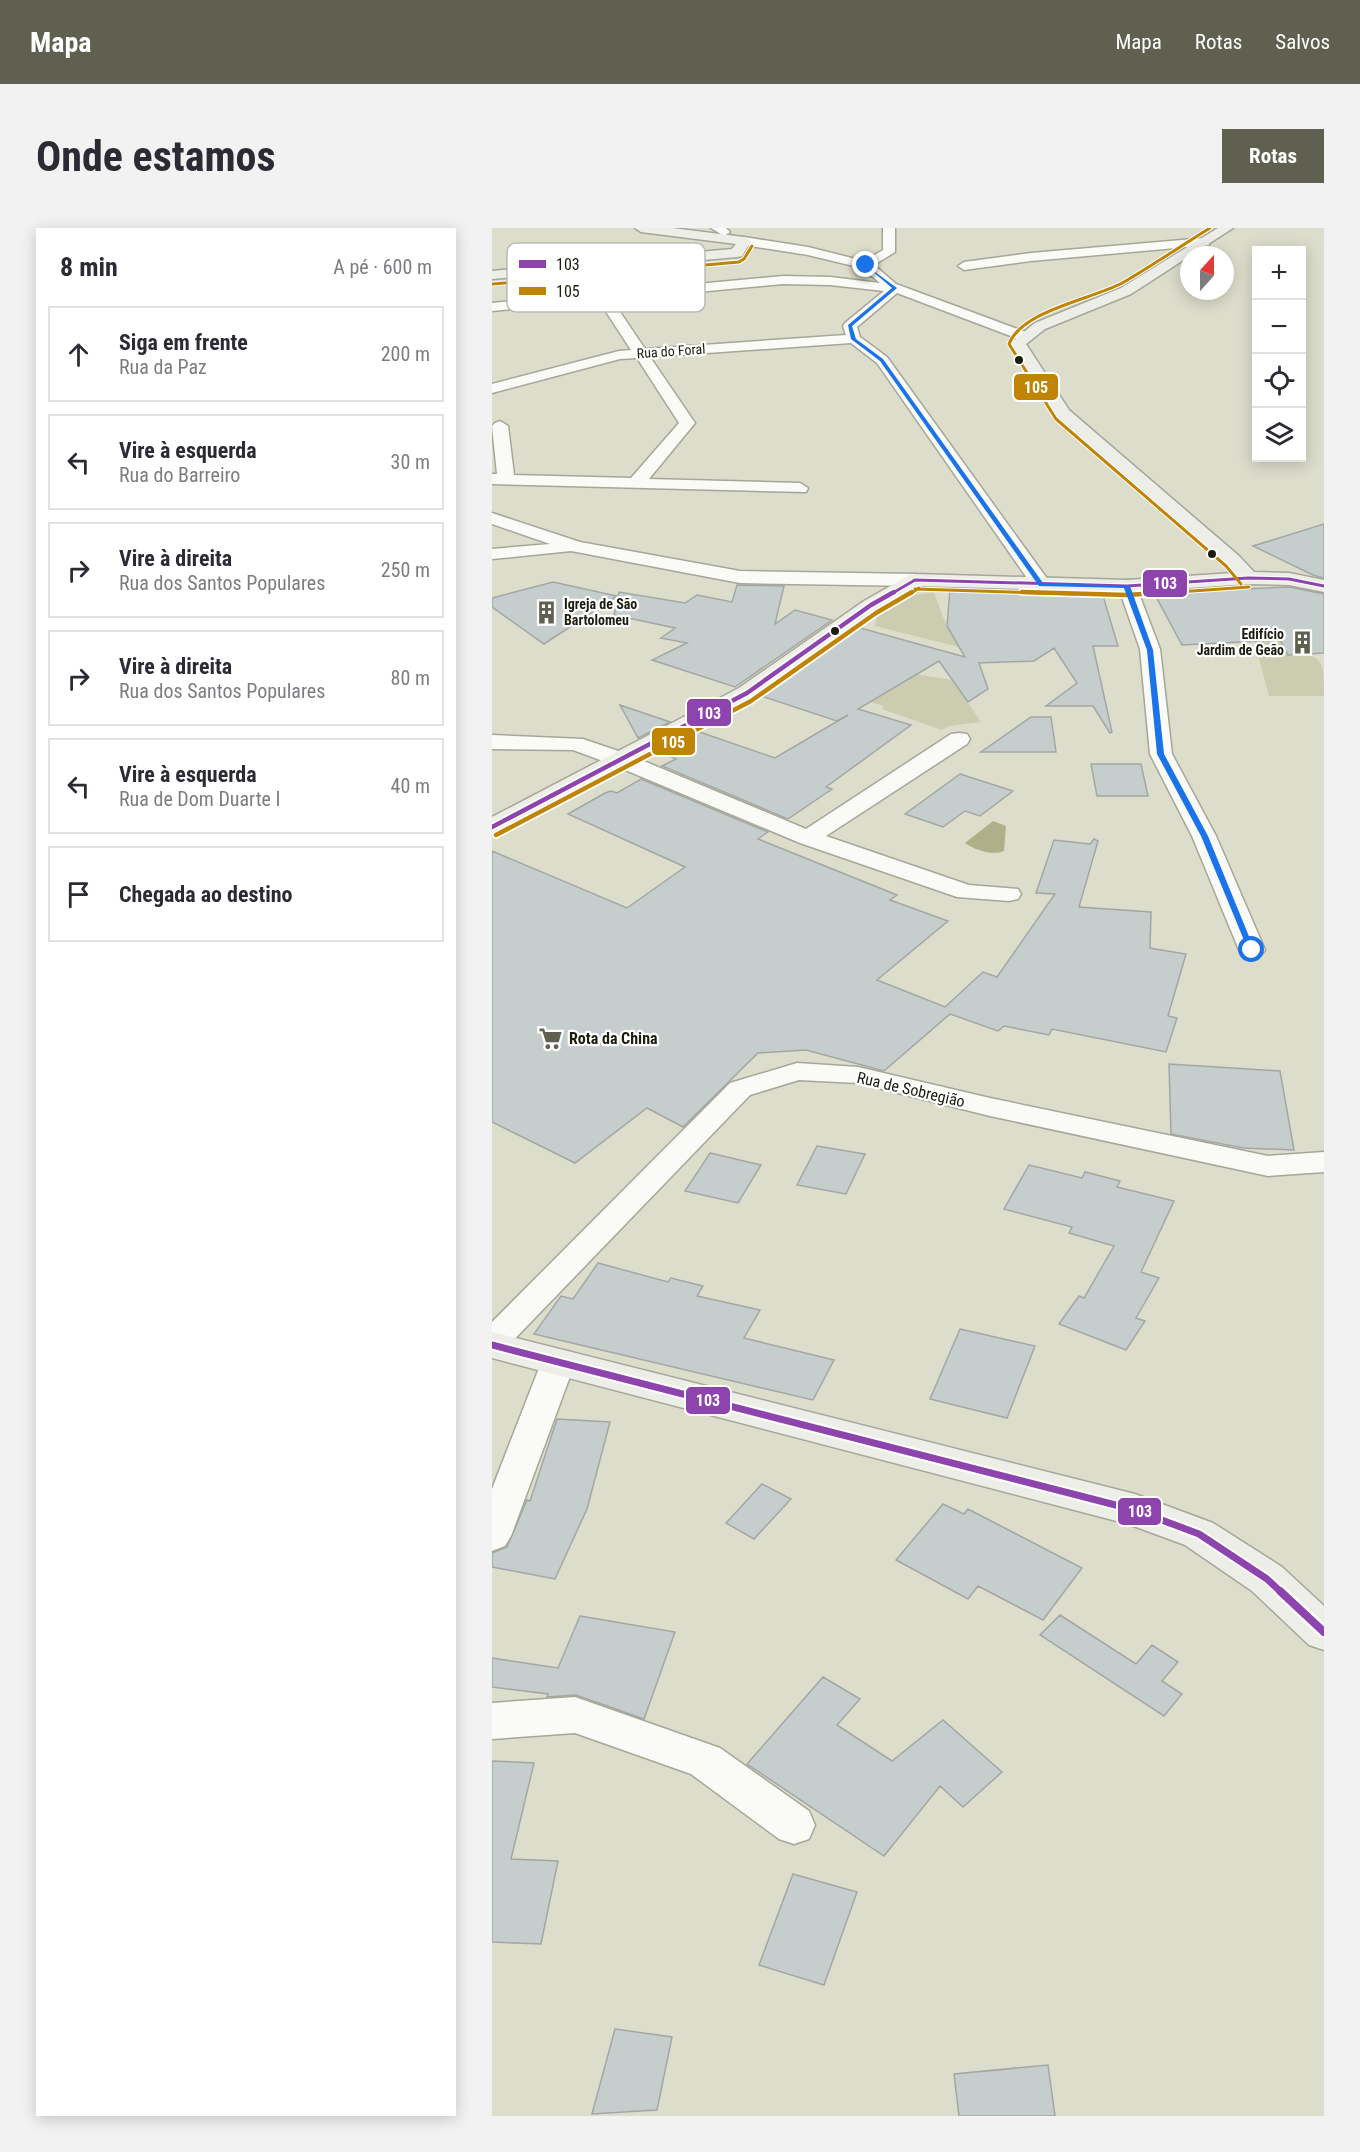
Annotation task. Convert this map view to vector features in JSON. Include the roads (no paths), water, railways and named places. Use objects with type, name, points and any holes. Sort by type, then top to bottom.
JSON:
[{"type":"street","points":[[641,228],[722,232],[757,229]]},
{"type":"street","points":[[866,265],[889,252],[889,228]]},
{"type":"street","points":[[1227,228],[1126,291],[1040,326],[1018,343],[1063,413],[1232,560],[1248,578]]},
{"type":"street","points":[[722,232],[744,241],[808,251],[866,265],[895,288]]},
{"type":"street","points":[[705,256],[737,253],[744,241]]},
{"type":"street","points":[[964,266],[1031,257],[1205,242]]},
{"type":"street","points":[[492,275],[507,274]]},
{"type":"street","points":[[705,288],[783,280],[830,281],[895,288],[1026,337]]},
{"type":"street","points":[[895,288],[850,326],[854,339],[882,360],[1041,585]]},
{"type":"street","points":[[492,307],[507,306]]},
{"type":"street","points":[[614,312],[687,423],[636,483]]},
{"type":"street","name":"Rua do Foral","points":[[492,388],[619,355],[641,352],[854,339]]},
{"type":"street","points":[[500,426],[499,479],[800,488]]},
{"type":"street","points":[[492,518],[576,547],[740,577],[1127,586],[1248,578],[1289,579],[1324,586]]},
{"type":"street","points":[[492,554],[576,547]]},
{"type":"street","points":[[492,827],[747,693],[871,604],[915,580]]},
{"type":"street","points":[[1127,586],[1150,650],[1161,754],[1204,836],[1252,950]]},
{"type":"street","points":[[808,838],[959,739]]},
{"type":"street","points":[[492,742],[574,744],[619,759],[808,838],[966,892],[1009,894]]},
{"type":"street","name":"Rua de Sobregião","points":[[492,1344],[740,1089],[797,1071],[858,1075],[990,1107],[1268,1166],[1324,1162]]},
{"type":"street","points":[[492,1344],[558,1363],[1135,1510],[1199,1534],[1267,1579],[1324,1632]]},
{"type":"street","points":[[492,1536],[558,1363]]},
{"type":"street","points":[[492,1721],[575,1715],[705,1761],[794,1825]]},
{"type":"place","name":"Igreja de São Bartolomeu","points":[[546,612]]},
{"type":"place","name":"Edifício Jardim de Geão","points":[[1302,642]]},
{"type":"place","name":"Rota da China","points":[[551,1038]]}]
